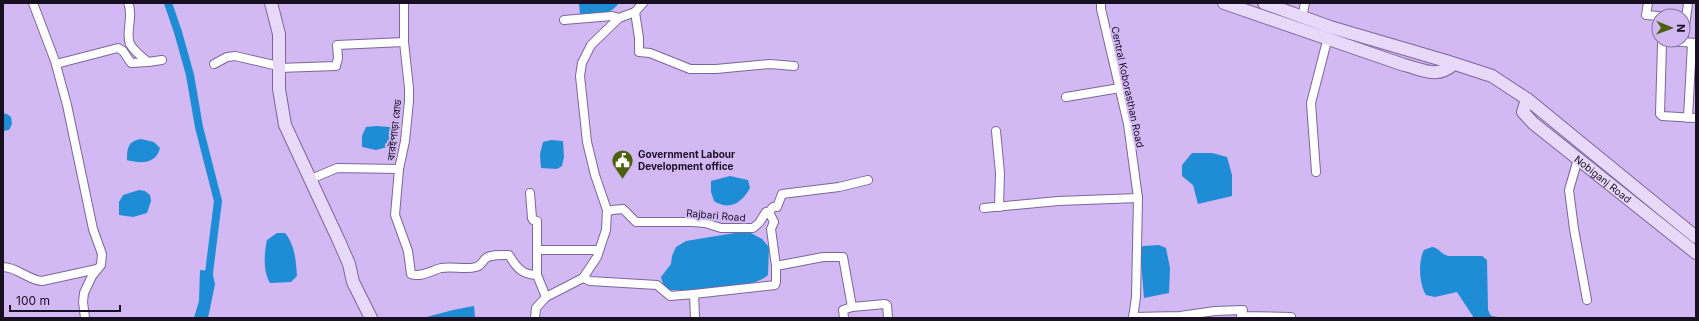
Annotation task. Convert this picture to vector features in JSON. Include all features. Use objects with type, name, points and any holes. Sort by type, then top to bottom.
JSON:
[{"type":"main road","points":[[271,3],[279,34],[279,89],[285,124],[345,253],[353,282],[371,318]]},
{"type":"main road","points":[[1224,3],[1370,52],[1404,65],[1440,73],[1454,64]]},
{"type":"main road","name":"Nobiganj Road","points":[[1264,3],[1302,17],[1492,76],[1527,99],[1696,237]]},
{"type":"main road","points":[[1370,52],[1374,40]]},
{"type":"main road","name":"Nobiganj Road","points":[[1527,99],[1524,104],[1523,112],[1527,117],[1696,253]]},
{"type":"street","points":[[33,3],[56,64],[67,105],[93,229],[102,254],[101,265],[92,276],[84,293],[83,302],[85,318]]},
{"type":"street","points":[[128,3],[130,20],[129,42],[148,62]]},
{"type":"street","name":"বারইপাড়া রোড","points":[[311,179],[337,168],[399,169],[405,141],[409,101],[404,42],[404,3]]},
{"type":"street","points":[[535,318],[536,308],[546,297],[583,278],[597,257],[606,230],[607,212],[587,142],[580,76],[582,63],[591,45],[619,18],[635,12],[643,3]]},
{"type":"street","name":"Central Koborasthan Road","points":[[1101,3],[1101,9],[1128,124],[1138,198],[1136,297],[1133,318]]},
{"type":"street","points":[[1302,17],[1305,3]]},
{"type":"street","points":[[1648,3],[1646,15],[1651,15]]},
{"type":"street","points":[[635,12],[639,38],[639,52],[650,53],[685,69],[716,69],[770,64],[794,66]]},
{"type":"street","points":[[564,20],[612,16],[619,18]]},
{"type":"street","points":[[1316,172],[1311,103],[1328,38]]},
{"type":"street","points":[[214,64],[227,56],[235,56],[278,67],[336,66],[338,58],[337,45],[404,42]]},
{"type":"street","points":[[1662,48],[1660,116],[1692,118],[1694,43]]},
{"type":"street","points":[[56,64],[118,48],[123,51],[131,63],[162,60]]},
{"type":"street","points":[[1066,97],[1120,88]]},
{"type":"street","points":[[996,131],[1000,173],[1000,207]]},
{"type":"street","points":[[1578,159],[1569,190],[1574,229],[1587,300]]},
{"type":"street","points":[[399,169],[395,215],[408,251],[411,274],[417,275],[442,268],[457,266],[465,268],[478,267],[486,257],[499,255],[510,256],[515,266],[523,273],[536,275]]},
{"type":"street","points":[[583,278],[590,281],[657,285],[670,296],[775,284],[776,266],[772,229],[774,222],[769,212],[773,207],[777,207],[782,194],[839,187],[868,180]]},
{"type":"street","points":[[530,193],[530,212],[533,220],[537,221],[536,275],[546,297]]},
{"type":"street","points":[[984,208],[1058,200],[1138,198]]},
{"type":"street","name":"Rajbari Road","points":[[607,212],[623,209],[636,222],[693,222],[705,223],[721,228],[753,228],[759,223],[766,212],[769,212]]},
{"type":"street","points":[[537,250],[599,250]]},
{"type":"street","points":[[776,266],[823,257],[843,257],[852,308]]},
{"type":"street","points":[[3,267],[11,268],[34,280],[42,281],[97,269]]},
{"type":"street","points":[[694,294],[695,318]]},
{"type":"street","points":[[844,318],[843,310],[885,304],[887,305],[888,318]]},
{"type":"street","points":[[1133,318],[1180,316],[1215,311],[1243,310],[1242,316],[1291,316]]},
{"type":"water","points":[[579,3],[619,3],[607,13],[591,16],[580,14]]},
{"type":"water","points":[[3,113],[11,117],[12,124],[9,130],[3,131]]},
{"type":"water","points":[[366,127],[389,127],[396,131],[395,142],[391,146],[376,150],[362,147],[362,136]]},
{"type":"water","points":[[141,139],[154,142],[160,148],[158,153],[147,162],[127,160],[127,152],[131,143]]},
{"type":"water","points":[[551,140],[563,141],[564,157],[562,166],[557,169],[541,168],[540,154],[543,142]]},
{"type":"water","points":[[1192,153],[1212,153],[1227,157],[1232,175],[1232,196],[1198,204],[1193,185],[1182,176],[1182,165]]},
{"type":"water","points":[[730,176],[748,180],[750,188],[743,198],[735,204],[720,204],[714,201],[711,192],[711,181]]},
{"type":"water","points":[[139,190],[145,191],[150,195],[151,201],[147,213],[133,217],[119,215],[119,202],[123,195]]},
{"type":"water","points":[[747,231],[762,239],[769,247],[768,275],[749,284],[706,290],[669,290],[663,284],[661,277],[671,264],[672,256],[676,247],[686,241]]},
{"type":"water","points":[[277,233],[285,233],[293,248],[297,276],[291,282],[270,283],[266,273],[265,251],[267,240]]},
{"type":"water","points":[[1159,245],[1166,248],[1170,268],[1169,293],[1144,298],[1140,249],[1143,246]]},
{"type":"water","points":[[1432,247],[1448,256],[1482,256],[1487,260],[1488,310],[1491,316],[1506,318],[1474,318],[1457,292],[1435,297],[1426,295],[1422,285],[1420,266],[1424,250]]},
{"type":"water","points":[[200,270],[212,271],[215,284],[208,318],[194,318],[199,301]]},
{"type":"water","points":[[474,306],[475,318],[423,318],[453,310]]},
{"type":"waterway","points":[[168,3],[190,75],[199,127],[218,201],[208,281]]},
{"type":"place","name":"Government Labour Development office","points":[[622,180]]}]
